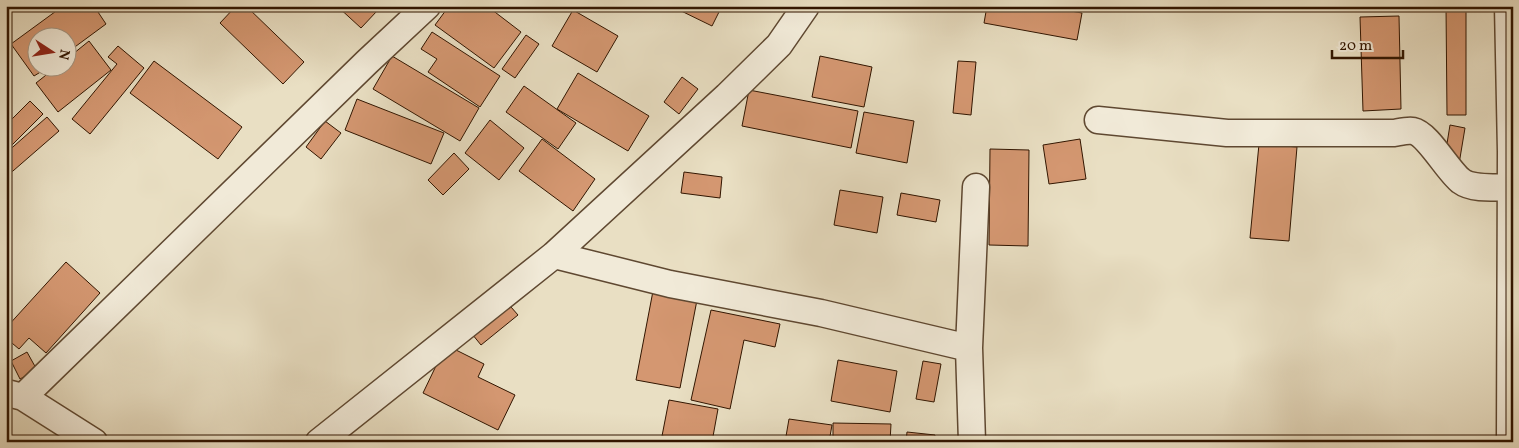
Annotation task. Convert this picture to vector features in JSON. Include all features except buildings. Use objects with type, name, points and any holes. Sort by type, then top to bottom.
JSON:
[{"type":"street","points":[[94,442],[15,395],[427,6]]},
{"type":"street","points":[[319,442],[554,255],[779,45],[806,6]]},
{"type":"street","points":[[1508,6],[1512,152],[1510,442]]},
{"type":"street","points":[[1098,120],[1227,133],[1394,133],[1413,131],[1423,136],[1442,161],[1462,182],[1475,186],[1511,187]]},
{"type":"street","points":[[972,442],[970,348],[976,187]]},
{"type":"street","points":[[554,255],[670,284],[821,313],[970,348]]}]
